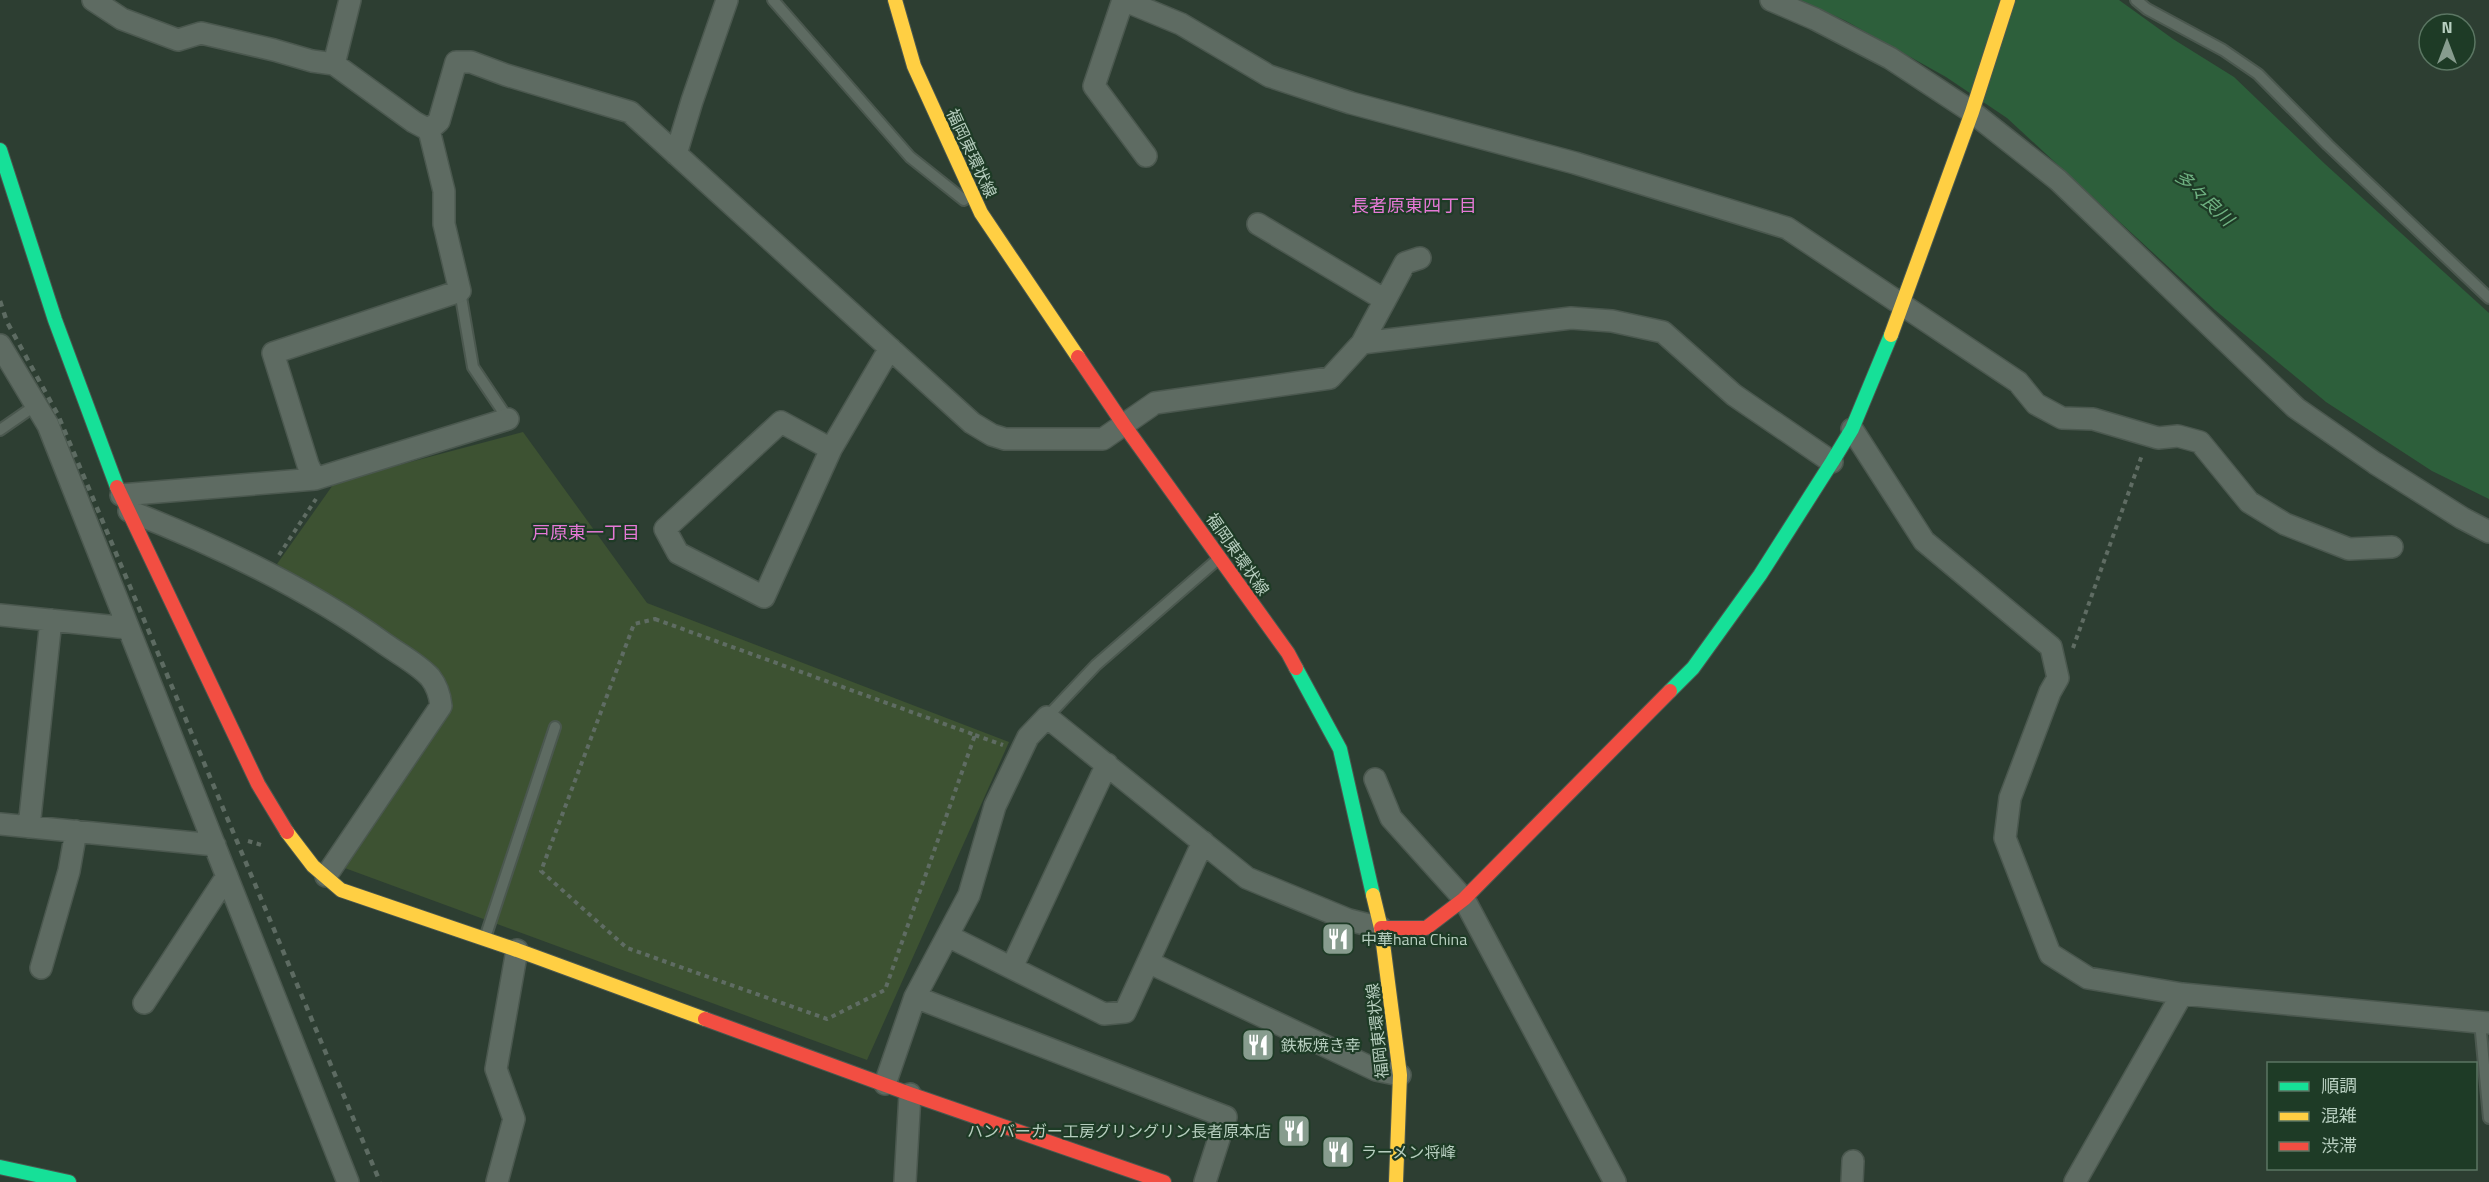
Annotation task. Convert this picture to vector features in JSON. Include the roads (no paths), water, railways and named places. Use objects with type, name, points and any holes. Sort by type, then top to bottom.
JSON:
[{"type":"street","points":[[93,0],[123,19],[178,40],[201,33],[312,61],[334,64],[414,122],[429,130],[444,191],[444,224],[460,291],[273,353],[308,465],[315,479]]},
{"type":"street","points":[[334,64],[350,0]]},
{"type":"street","points":[[676,154],[727,0]]},
{"type":"street","name":"福岡東環状線","points":[[896,0],[914,66],[981,213],[1124,425],[1288,653],[1340,749],[1382,928],[1400,1075],[1396,1182]]},
{"type":"street","points":[[1146,156],[1094,86],[1123,0],[1181,24],[1269,76],[1351,103],[1575,163],[1786,228],[2018,382],[2036,404],[2062,418],[2093,419],[2158,438],[2178,436],[2200,442],[2249,502],[2285,524],[2349,549],[2392,547]]},
{"type":"street","points":[[1771,0],[1815,19],[1890,58],[1972,112],[2058,180],[2296,408],[2375,463],[2462,518],[2489,532]]},
{"type":"street","points":[[885,1084],[915,997],[969,895],[995,806],[1028,737],[1047,717],[1247,878],[1349,920],[1382,928],[1426,928],[1464,899],[1693,668],[1760,575],[1852,429],[1904,305],[1972,112],[2008,0]]},
{"type":"street","points":[[429,130],[439,121],[456,62],[471,62],[506,75],[630,112],[972,423],[992,435],[1005,439],[1103,439],[1155,403],[1330,378],[1362,343],[1405,263],[1420,258]]},
{"type":"street","points":[[0,150],[55,320],[125,503],[258,784],[282,826],[313,866],[341,890],[518,950],[910,1094],[1164,1182]]},
{"type":"street","points":[[1258,224],[1385,300]]},
{"type":"street","points":[[1362,343],[1571,318],[1612,321],[1663,332],[1734,396],[1832,462]]},
{"type":"street","points":[[0,345],[48,425],[348,1182]]},
{"type":"street","points":[[831,448],[781,422],[665,529],[678,553],[764,597],[831,448],[890,348]]},
{"type":"street","points":[[125,503],[315,479],[508,418]]},
{"type":"street","points":[[1852,429],[1924,541],[2051,647],[2058,678],[2050,692],[2010,798],[2005,838],[2050,954],[2088,978],[2182,994],[2485,1023]]},
{"type":"street","points":[[125,503],[267,573],[346,616],[429,676],[440,693],[441,706],[326,876]]},
{"type":"street","points":[[0,615],[128,628]]},
{"type":"street","points":[[30,827],[51,620]]},
{"type":"street","points":[[1012,968],[1107,764]]},
{"type":"street","points":[[1375,779],[1391,818],[1464,899],[1615,1182]]},
{"type":"street","points":[[0,824],[215,845]]},
{"type":"street","points":[[41,968],[69,871],[76,831]]},
{"type":"street","points":[[948,936],[1104,1014],[1125,1012],[1150,963],[1203,842]]},
{"type":"street","points":[[144,1003],[227,876]]},
{"type":"street","points":[[497,1182],[514,1119],[496,1069],[518,950]]},
{"type":"street","points":[[1150,963],[1376,1070],[1400,1075]]},
{"type":"street","points":[[2075,1182],[2182,994]]},
{"type":"street","points":[[915,997],[1226,1117],[1205,1182]]},
{"type":"street","points":[[905,1182],[910,1094]]},
{"type":"street","points":[[1852,1182],[1853,1161]]},
{"type":"street","points":[[0,1167],[69,1182]]},
{"type":"lane","points":[[773,0],[910,158],[981,213]]},
{"type":"lane","points":[[2136,0],[2147,9],[2223,50],[2258,74],[2328,145],[2489,298]]},
{"type":"lane","points":[[460,291],[473,367],[508,418]]},
{"type":"lane","points":[[0,430],[36,405]]},
{"type":"lane","points":[[1047,717],[1096,665],[1221,557]]},
{"type":"lane","points":[[485,939],[555,727]]},
{"type":"lane","points":[[2485,1023],[2489,1118]]},
{"type":"water","name":"多々良川","points":[[1800,0],[2119,0],[2173,39],[2234,77],[2325,164],[2489,313],[2489,499],[2432,471],[2326,402],[2215,310],[2007,118],[1946,77],[1846,21]]},
{"type":"railway","points":[[0,301],[7,322],[58,415],[380,1182]]},
{"type":"place","name":"中華hana China","points":[[1338,939]]},
{"type":"place","name":"鉄板焼き幸","points":[[1258,1045]]},
{"type":"place","name":"ハンバーガー工房グリングリン長者原本店","points":[[1294,1131]]},
{"type":"place","name":"ラーメン将峰","points":[[1338,1152]]},
{"type":"district","name":"長者原東四丁目","points":[[1414,206]]},
{"type":"district","name":"戸原東一丁目","points":[[586,533]]}]
